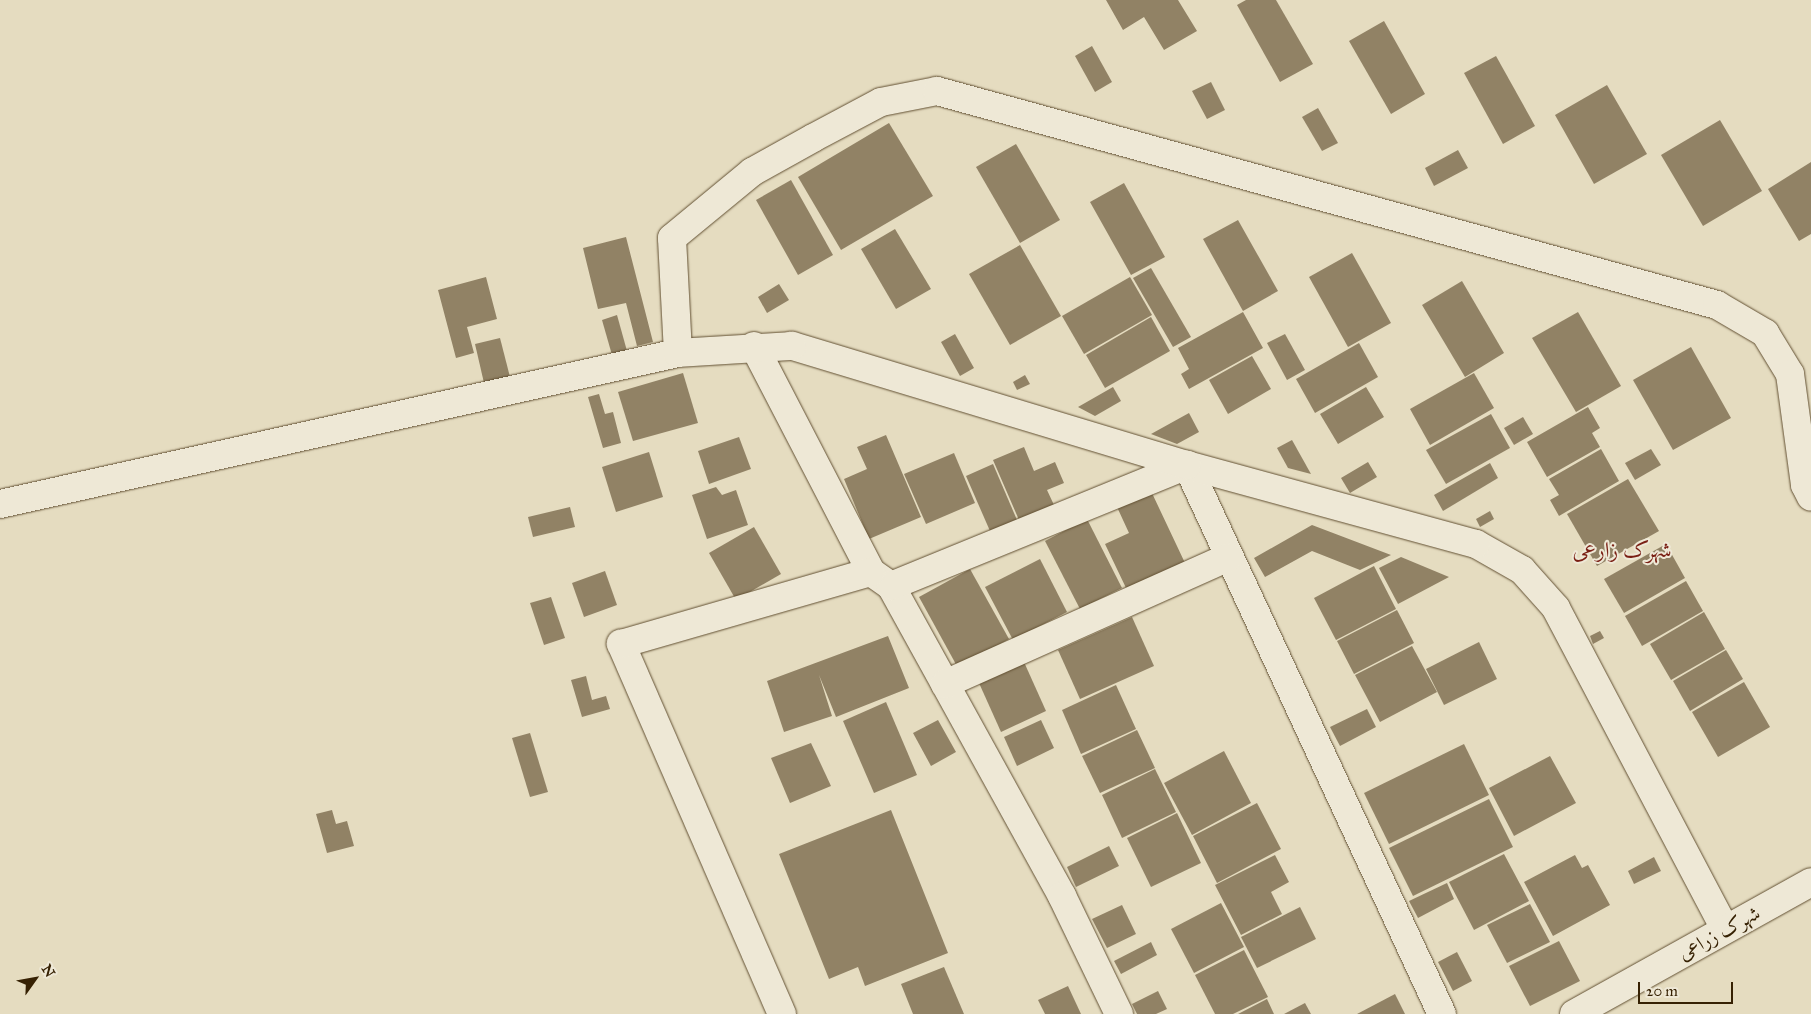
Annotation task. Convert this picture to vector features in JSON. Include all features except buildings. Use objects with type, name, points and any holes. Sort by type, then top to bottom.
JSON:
[{"type":"street","points":[[678,353],[672,238],[752,172],[813,138],[881,102],[936,91],[1717,305],[1765,333],[1790,374],[1804,485],[1811,497]]},
{"type":"street","points":[[754,346],[881,579],[945,684],[1062,896],[1119,1014]]},
{"type":"street","points":[[0,504],[678,353],[754,346],[792,346],[1187,465],[1476,544],[1522,570],[1556,608],[1726,929]]},
{"type":"street","points":[[1187,465],[1442,1014]]},
{"type":"street","points":[[782,1014],[621,644],[881,579],[1187,465]]},
{"type":"street","points":[[945,684],[1229,557]]},
{"type":"street","name":"شهرک زراعی","points":[[1574,1014],[1811,882]]},
{"type":"district","name":"شهرک زارعی","points":[[1622,550]]}]
